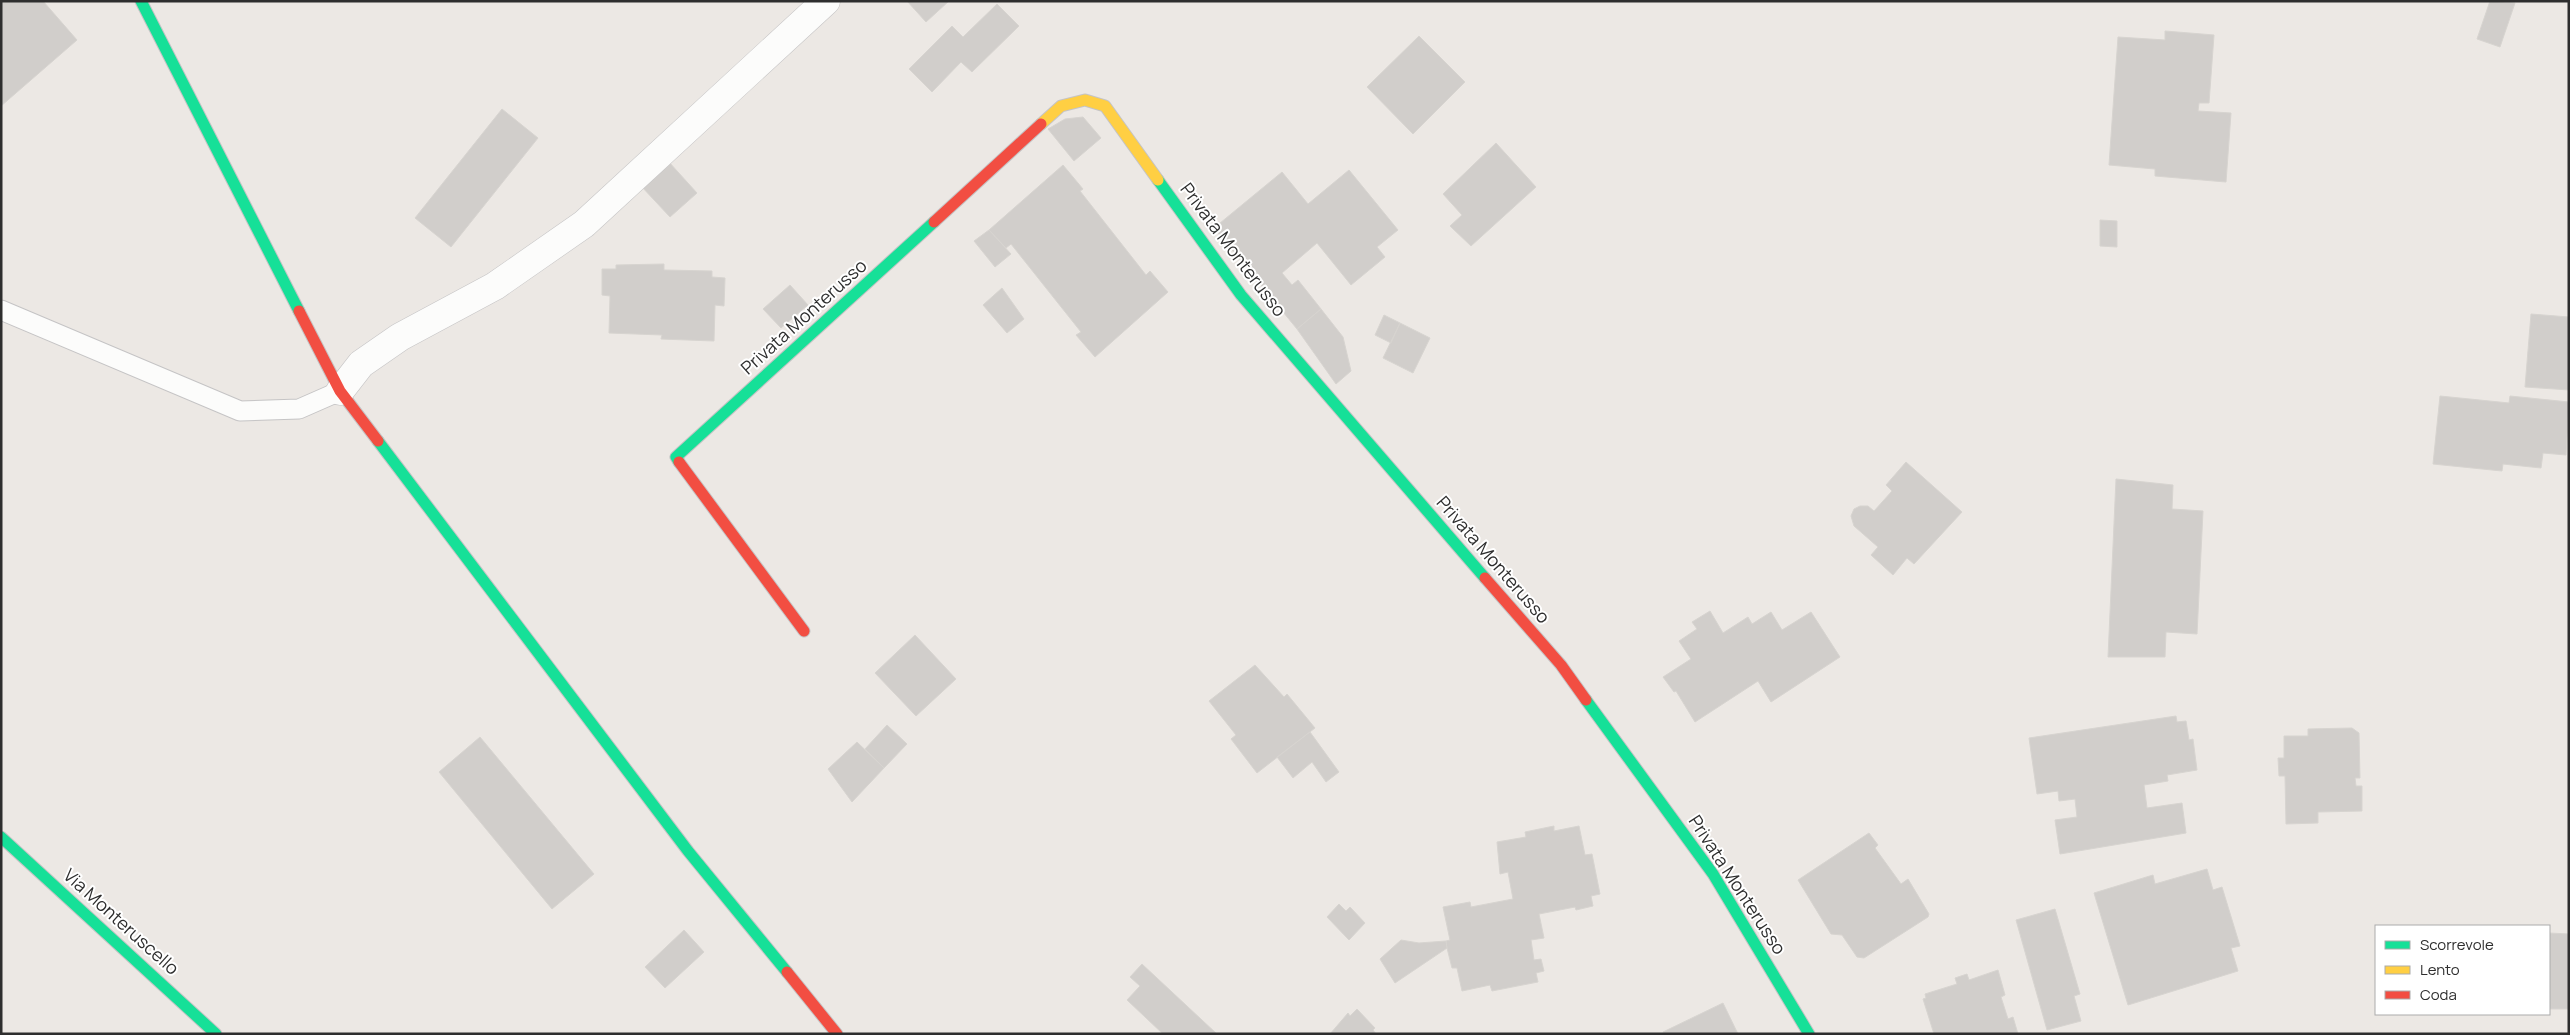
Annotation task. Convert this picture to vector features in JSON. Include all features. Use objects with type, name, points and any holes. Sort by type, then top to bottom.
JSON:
[{"type":"street","points":[[141,1],[340,391],[688,851],[837,1034]]},
{"type":"street","points":[[340,391],[361,364],[400,337],[495,286],[584,224],[826,1]]},
{"type":"street","name":"Privata Monterusso","points":[[804,631],[676,457],[1061,106],[1085,100],[1105,106],[1241,295],[1561,665],[1713,874],[1809,1034]]},
{"type":"street","name":"Via Monteruscello","points":[[1,837],[216,1034]]},
{"type":"lane","points":[[1,310],[240,411],[299,409],[340,391]]},
{"type":"building","points":[[1,1],[43,1],[77,40],[1,106]]},
{"type":"building","points":[[907,1],[949,1],[926,22]]},
{"type":"building","points":[[2490,1],[2515,3],[2500,47],[2477,39]]},
{"type":"building","points":[[997,4],[1019,26],[972,72],[961,62],[932,92],[909,69],[952,26],[963,37]]},
{"type":"building","points":[[2165,31],[2214,35],[2209,103],[2199,103],[2198,111],[2231,113],[2226,182],[2155,176],[2155,169],[2109,165],[2118,37],[2165,40]]},
{"type":"building","points":[[1419,36],[1465,82],[1413,134],[1367,87]]},
{"type":"building","points":[[502,109],[538,138],[451,247],[415,218]]},
{"type":"building","points":[[1083,117],[1101,138],[1074,161],[1048,129],[1065,119]]},
{"type":"building","points":[[1496,143],[1536,187],[1471,246],[1450,226],[1462,215],[1443,194]]},
{"type":"building","points":[[668,161],[697,193],[670,217],[641,186]]},
{"type":"building","points":[[1063,165],[1083,189],[1080,191],[1146,275],[1150,271],[1168,292],[1095,357],[1076,335],[1081,332],[1011,244],[1006,248],[989,230]]},
{"type":"building","points":[[1349,170],[1398,230],[1377,247],[1385,257],[1351,285],[1317,243],[1282,273],[1292,285],[1298,280],[1321,309],[1297,329],[1214,228],[1282,172],[1308,204]]},
{"type":"building","points":[[2100,220],[2117,221],[2117,247],[2100,246]]},
{"type":"building","points":[[989,230],[1011,254],[995,267],[974,241]]},
{"type":"building","points":[[664,264],[664,270],[712,271],[712,277],[725,278],[724,306],[715,305],[714,341],[661,339],[662,335],[609,333],[610,296],[602,295],[602,269],[616,269],[616,265]]},
{"type":"building","points":[[790,285],[808,305],[781,328],[763,309]]},
{"type":"building","points":[[1002,288],[1024,319],[1007,333],[983,305]]},
{"type":"building","points":[[1321,309],[1343,337],[1351,371],[1336,384],[1297,329]]},
{"type":"building","points":[[2531,314],[2569,317],[2569,390],[2525,387]]},
{"type":"building","points":[[1384,315],[1400,323],[1391,343],[1375,335]]},
{"type":"building","points":[[1400,323],[1430,338],[1413,373],[1383,358]]},
{"type":"building","points":[[2440,396],[2509,403],[2510,396],[2569,402],[2566,455],[2543,453],[2541,468],[2503,464],[2502,471],[2433,464]]},
{"type":"building","points":[[1906,462],[1962,512],[1914,564],[1907,558],[1893,575],[1871,555],[1878,547],[1854,526],[1851,516],[1854,509],[1860,506],[1868,506],[1874,511],[1892,491],[1886,485]]},
{"type":"building","points":[[2116,479],[2173,485],[2172,509],[2203,511],[2197,634],[2166,632],[2165,657],[2108,657]]},
{"type":"building","points":[[1710,611],[1723,633],[1748,617],[1752,624],[1771,612],[1782,630],[1811,612],[1840,657],[1771,702],[1758,681],[1695,722],[1676,691],[1674,692],[1663,677],[1691,659],[1679,641],[1697,629],[1692,622]]},
{"type":"building","points":[[915,635],[956,679],[916,716],[875,673]]},
{"type":"building","points":[[1255,665],[1284,697],[1287,694],[1315,728],[1257,773],[1231,739],[1236,735],[1209,701]]},
{"type":"building","points":[[2176,716],[2177,722],[2186,721],[2189,740],[2193,739],[2197,770],[2167,775],[2168,781],[2144,785],[2147,808],[2182,803],[2186,833],[2060,854],[2055,820],[2077,817],[2075,799],[2059,801],[2058,791],[2037,794],[2029,738]]},
{"type":"building","points":[[887,725],[907,744],[884,768],[865,749]]},
{"type":"building","points":[[2352,728],[2359,733],[2360,778],[2355,778],[2356,786],[2362,786],[2362,811],[2318,812],[2318,823],[2286,824],[2285,776],[2279,776],[2278,758],[2284,758],[2284,736],[2308,736],[2308,729]]},
{"type":"building","points":[[1310,732],[1339,772],[1326,782],[1312,762],[1293,778],[1277,757]]},
{"type":"building","points":[[480,737],[594,874],[552,909],[439,772]]},
{"type":"building","points":[[857,742],[884,768],[852,802],[828,769]]},
{"type":"building","points":[[1554,826],[1554,831],[1579,826],[1585,855],[1592,854],[1600,894],[1591,896],[1593,906],[1576,910],[1575,907],[1539,914],[1544,938],[1531,940],[1534,960],[1541,959],[1544,971],[1536,973],[1538,982],[1492,991],[1490,985],[1462,991],[1457,968],[1452,968],[1447,948],[1446,941],[1450,940],[1443,907],[1470,902],[1471,907],[1513,899],[1508,872],[1500,874],[1497,842],[1526,837],[1525,832]]},
{"type":"building","points":[[1869,833],[1878,845],[1875,848],[1901,884],[1908,879],[1929,914],[1928,917],[1864,958],[1857,957],[1842,935],[1831,934],[1798,880]]},
{"type":"building","points":[[2207,869],[2213,890],[2222,887],[2240,946],[2231,948],[2238,971],[2128,1005],[2094,893],[2153,875],[2155,884]]},
{"type":"building","points":[[1339,904],[1346,911],[1350,907],[1365,923],[1349,940],[1327,917]]},
{"type":"building","points":[[2055,909],[2080,994],[2074,996],[2081,1021],[2047,1030],[2016,920]]},
{"type":"building","points":[[684,930],[704,952],[665,988],[645,967]]},
{"type":"building","points":[[2550,933],[2569,934],[2569,1009],[2550,1009]]},
{"type":"building","points":[[1401,940],[1419,943],[1446,941],[1447,948],[1395,983],[1380,959]]},
{"type":"building","points":[[1142,964],[1217,1034],[1163,1034],[1127,1000],[1140,986],[1130,977]]},
{"type":"building","points":[[1998,970],[2005,995],[2001,997],[2008,1019],[2013,1017],[2018,1034],[1934,1034],[1923,999],[1926,998],[1925,994],[1957,984],[1955,978],[1967,974],[1969,980]]},
{"type":"building","points":[[1723,1003],[1738,1034],[1664,1034],[1663,1032]]},
{"type":"building","points":[[1357,1009],[1375,1028],[1373,1030],[1376,1034],[1330,1034],[1348,1013],[1350,1016]]},
{"type":"traffic: fast","points":[[141,1],[299,311]]},
{"type":"traffic: fast","points":[[1158,180],[1241,295],[1485,578]]},
{"type":"traffic: fast","points":[[679,462],[676,457],[934,222]]},
{"type":"traffic: fast","points":[[378,441],[688,851],[787,972]]},
{"type":"traffic: fast","points":[[1586,700],[1713,874],[1809,1034]]},
{"type":"traffic: fast","points":[[1,837],[216,1034]]},
{"type":"traffic: slow","points":[[1041,124],[1061,106],[1085,100],[1105,106],[1158,180]]},
{"type":"traffic: jam","points":[[934,222],[1041,124]]},
{"type":"traffic: jam","points":[[299,311],[340,391],[378,441]]},
{"type":"traffic: jam","points":[[679,462],[804,631]]},
{"type":"traffic: jam","points":[[1485,578],[1561,665],[1586,700]]},
{"type":"traffic: jam","points":[[787,972],[837,1034]]}]
